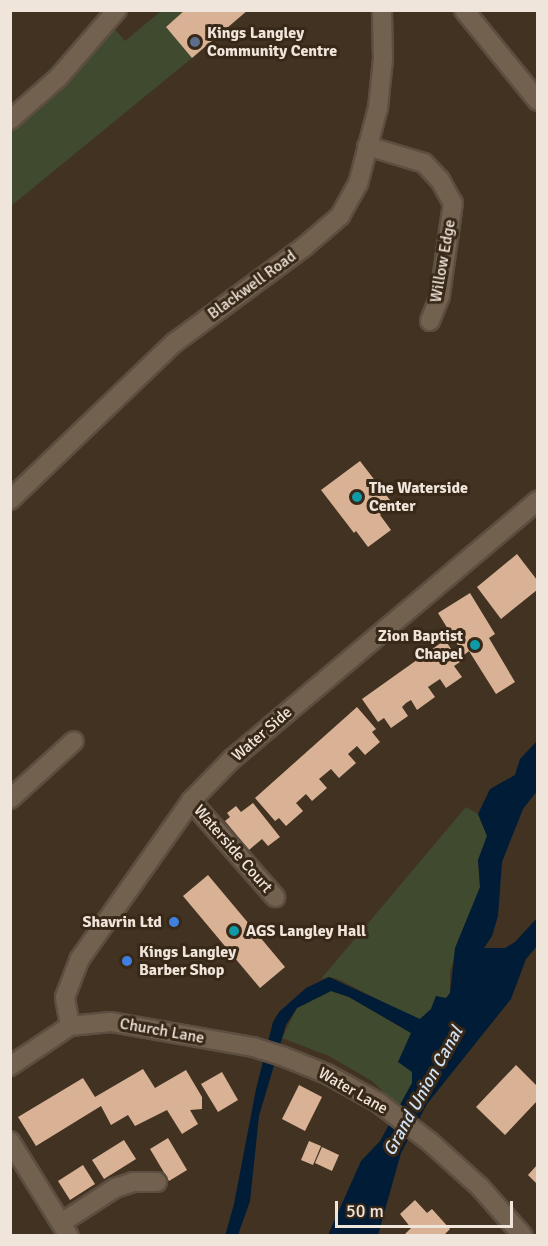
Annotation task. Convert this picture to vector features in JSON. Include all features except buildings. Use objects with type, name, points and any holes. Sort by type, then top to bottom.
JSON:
[{"type":"street","points":[[10,120],[58,78],[117,10]]},
{"type":"street","name":"Blackwell Road","points":[[10,500],[174,343],[304,247],[340,216],[358,184],[378,108],[383,59],[382,10]]},
{"type":"street","points":[[464,10],[537,101]]},
{"type":"street","name":"Willow Edge","points":[[367,146],[424,163],[440,180],[453,203],[440,296],[430,321]]},
{"type":"street","name":"Water Side","points":[[70,1026],[65,997],[78,960],[191,801],[232,759],[537,500]]},
{"type":"street","points":[[10,798],[74,741]]},
{"type":"street","name":"Waterside Court","points":[[191,801],[275,897]]},
{"type":"street","name":"Church Lane","points":[[10,1066],[70,1026],[111,1022],[253,1047],[282,1056]]},
{"type":"street","name":"Water Lane","points":[[282,1056],[327,1074],[379,1102],[430,1142],[480,1187],[523,1236]]},
{"type":"street","points":[[10,1141],[65,1229],[115,1188],[133,1182],[157,1182]]},
{"type":"green space","points":[[161,11],[185,11],[166,27],[192,58],[11,206],[10,128],[112,26],[125,41]]},
{"type":"green space","points":[[466,807],[478,814],[487,836],[478,860],[480,887],[450,971],[450,994],[446,999],[436,996],[431,1009],[420,1019],[338,979],[329,977],[321,979]]},
{"type":"green space","points":[[331,991],[349,997],[411,1033],[412,1083],[399,1107],[372,1081],[329,1056],[282,1038],[297,1008]]},
{"type":"water","name":"Grand Union Canal","points":[[537,741],[537,791],[523,809],[502,862],[498,916],[492,936],[484,948],[505,948],[515,942],[537,918],[537,946],[526,959],[511,999],[427,1104],[401,1153],[378,1235],[328,1235],[361,1161],[380,1141],[412,1083],[412,1072],[398,1062],[411,1033],[349,997],[331,991],[297,1008],[286,1025],[259,1116],[250,1201],[238,1235],[225,1236],[234,1204],[256,1089],[273,1022],[279,1012],[306,988],[329,977],[420,1019],[431,1009],[436,996],[446,998],[450,993],[455,948],[480,887],[478,860],[487,836],[478,814],[490,789],[515,775],[520,759]]},
{"type":"place","name":"Kings Langley Community Centre","points":[[195,42]]},
{"type":"place","name":"The Waterside Center","points":[[357,497]]},
{"type":"place","name":"Zion Baptist Chapel","points":[[475,645]]},
{"type":"place","name":"Shavrin Ltd","points":[[174,922]]},
{"type":"place","name":"AGS Langley Hall","points":[[234,931]]},
{"type":"place","name":"Kings Langley Barber Shop","points":[[127,961]]}]
